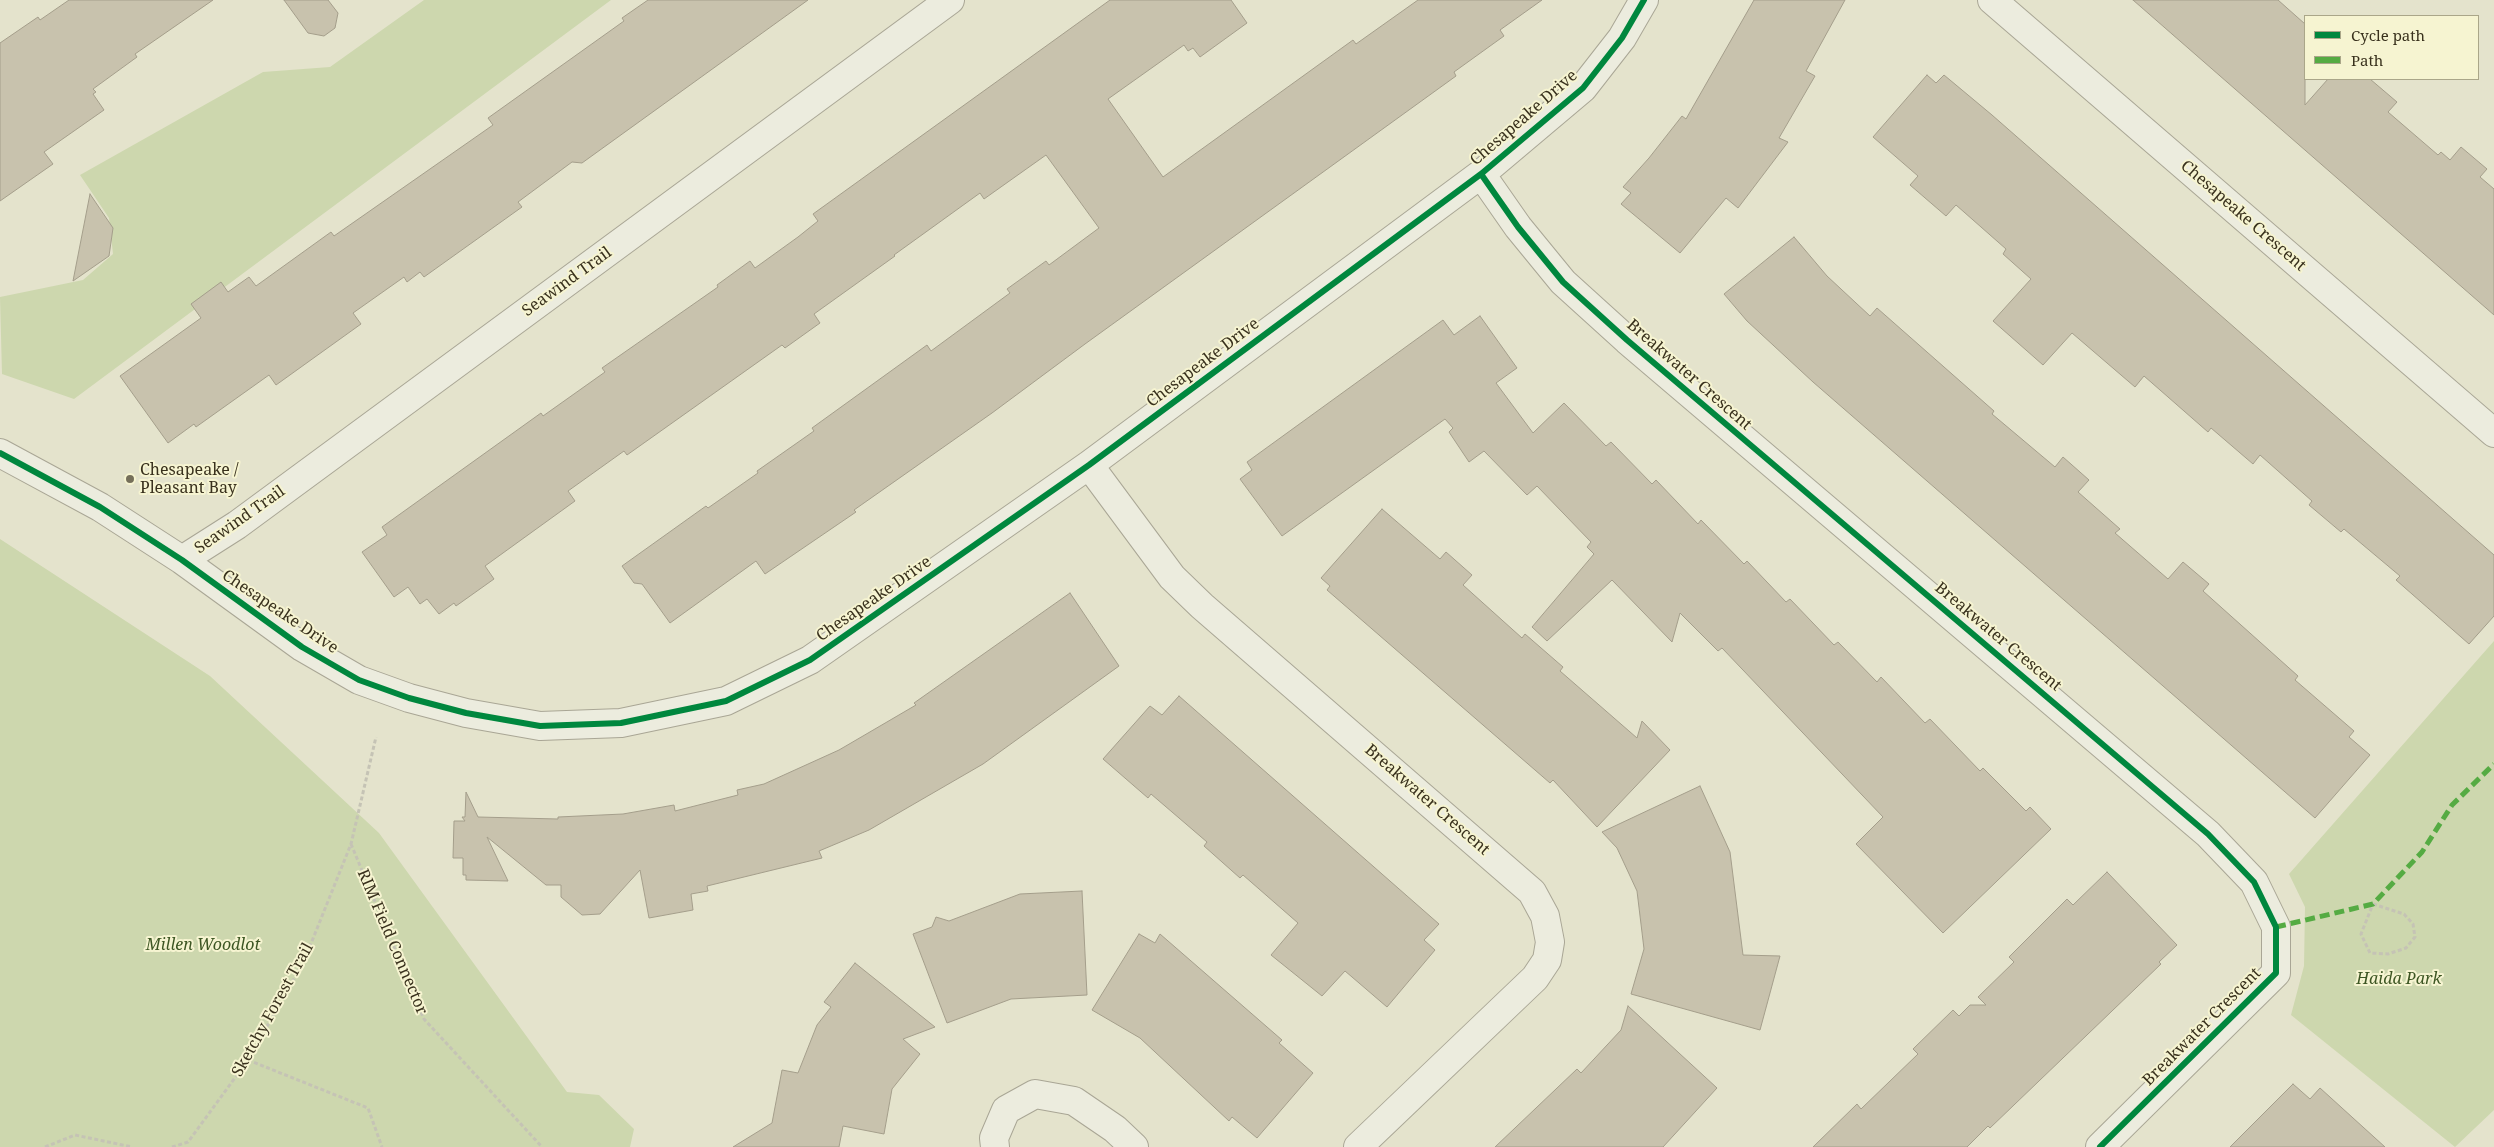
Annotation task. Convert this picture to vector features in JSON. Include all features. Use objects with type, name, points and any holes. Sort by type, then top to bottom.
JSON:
[{"type":"street","name":"Seawind Trail","points":[[182,560],[237,525],[950,0]]},
{"type":"street","name":"Chesapeake Drive","points":[[0,453],[100,507],[182,560],[302,648],[359,680],[409,698],[466,713],[540,726],[621,723],[726,701],[810,660],[1089,465],[1480,174],[1583,88],[1622,38],[1644,0]]},
{"type":"street","name":"Chesapeake Crescent","points":[[1992,0],[2494,433]]},
{"type":"street","name":"Breakwater Crescent","points":[[1480,174],[1518,227],[1563,282],[1627,340],[2208,834],[2254,882],[2276,927],[2276,972],[2100,1147]]},
{"type":"street","name":"Breakwater Crescent","points":[[1089,465],[1172,577],[1202,606],[1532,892],[1545,916],[1550,942],[1547,960],[1535,978],[1358,1147]]},
{"type":"street","points":[[995,1147],[994,1138],[1006,1110],[1036,1094],[1074,1101],[1115,1129],[1134,1147]]},
{"type":"path","points":[[2373,904],[2404,914],[2413,924],[2415,937],[2406,948],[2388,954],[2370,953],[2361,934],[2373,904]]},
{"type":"path","points":[[248,1060],[368,1108],[382,1147]]},
{"type":"path","points":[[44,1147],[76,1135],[132,1147]]},
{"type":"green space","points":[[424,0],[611,0],[74,399],[2,374],[0,297],[83,280],[113,254],[109,218],[80,175],[263,72],[330,67]]},
{"type":"green space","name":"Millen Woodlot","points":[[0,539],[210,676],[379,833],[567,1092],[599,1095],[634,1129],[630,1147],[0,1147]]},
{"type":"green space","name":"Haida Park","points":[[2494,641],[2494,1110],[2455,1147],[2291,1015],[2304,966],[2305,907],[2289,874]]},
{"type":"building","points":[[69,0],[213,0],[135,54],[137,57],[93,89],[96,92],[93,94],[104,110],[44,152],[53,164],[0,201],[0,43],[38,17],[40,20]]},
{"type":"building","points":[[284,0],[328,0],[338,13],[335,28],[324,36],[308,33]]},
{"type":"building","points":[[648,0],[808,0],[582,163],[572,162],[518,202],[522,207],[424,277],[420,272],[407,282],[404,277],[353,313],[361,324],[276,385],[269,375],[196,427],[194,424],[168,443],[120,376],[201,318],[191,304],[221,282],[228,292],[249,277],[256,286],[331,232],[334,236],[493,125],[488,118],[624,21],[622,18]]},
{"type":"building","points":[[1110,0],[1231,0],[1247,23],[1200,57],[1193,48],[1188,51],[1184,45],[1108,99],[1163,177],[1353,40],[1356,44],[1418,0],[1542,0],[1500,30],[1504,36],[1454,72],[1456,76],[992,413],[854,510],[856,512],[765,574],[756,561],[670,623],[642,584],[634,583],[622,566],[706,506],[708,508],[758,473],[757,471],[814,431],[812,428],[927,345],[931,351],[1010,293],[1007,289],[1046,261],[1049,265],[1099,228],[1046,155],[984,199],[980,193],[814,314],[820,323],[785,348],[782,345],[627,455],[624,451],[568,491],[575,501],[485,566],[494,579],[456,606],[454,603],[439,614],[427,599],[420,604],[408,587],[394,597],[362,552],[387,535],[382,527],[541,413],[543,416],[605,372],[602,368],[718,287],[717,285],[750,261],[755,268],[798,237],[818,221],[813,214]]},
{"type":"building","points":[[1754,0],[1845,0],[1806,71],[1815,76],[1779,138],[1788,142],[1738,208],[1726,198],[1680,253],[1621,204],[1631,193],[1623,187],[1682,116],[1686,119]]},
{"type":"building","points":[[2133,0],[2278,0],[2304,23],[2305,105],[2327,80],[2371,80],[2397,102],[2388,112],[2438,155],[2441,152],[2450,160],[2461,147],[2487,169],[2480,177],[2494,189],[2494,315]]},
{"type":"building","points":[[1927,75],[1936,83],[1944,75],[1992,115],[2494,555],[2494,616],[2469,644],[2396,580],[2400,576],[2344,529],[2341,532],[2309,505],[2312,501],[2260,455],[2253,464],[2211,428],[2208,432],[2144,376],[2135,387],[2072,333],[2043,365],[1993,321],[2031,279],[2003,254],[2006,249],[1956,205],[1946,216],[1910,185],[1918,176],[1873,137]]},
{"type":"building","points":[[90,194],[113,228],[109,256],[73,281]]},
{"type":"building","points":[[1794,237],[1827,276],[1870,316],[1877,308],[1994,411],[1992,414],[2055,467],[2063,457],[2089,480],[2078,492],[2120,529],[2115,533],[2168,579],[2183,562],[2209,584],[2203,591],[2298,676],[2295,680],[2354,731],[2349,737],[2370,755],[2315,818],[1813,382],[1747,321],[1724,294]]},
{"type":"building","points":[[1480,316],[1517,368],[1496,383],[1533,433],[1564,403],[1606,446],[1611,442],[1652,484],[1656,480],[1698,524],[1701,520],[1744,564],[1747,561],[1786,602],[1790,599],[1834,645],[1838,642],[1877,682],[1881,677],[1925,723],[1930,719],[1980,771],[1983,768],[2026,811],[2030,807],[2051,829],[1943,933],[1856,844],[1883,817],[1722,648],[1718,651],[1680,613],[1672,642],[1612,580],[1547,641],[1532,627],[1594,554],[1587,547],[1591,542],[1537,486],[1527,495],[1484,451],[1469,462],[1449,432],[1453,428],[1445,419],[1282,536],[1240,479],[1252,470],[1247,462],[1443,320],[1454,335]]},
{"type":"building","points":[[1382,509],[1440,559],[1446,552],[1472,575],[1463,585],[1522,638],[1525,634],[1563,667],[1560,671],[1637,738],[1642,721],[1670,750],[1597,827],[1553,780],[1550,783],[1327,590],[1330,586],[1321,578]]},
{"type":"building","points":[[1070,593],[1119,666],[983,764],[869,830],[819,851],[822,858],[707,886],[708,891],[691,894],[693,910],[649,918],[640,870],[600,914],[582,915],[561,897],[561,885],[546,885],[487,837],[508,881],[466,880],[466,875],[463,875],[463,858],[453,858],[454,821],[465,821],[462,817],[465,817],[466,792],[478,817],[558,819],[558,817],[623,814],[674,805],[675,811],[738,795],[737,790],[764,784],[839,750],[916,705],[914,703]]},
{"type":"building","points":[[1179,696],[1439,924],[1424,940],[1435,950],[1387,1007],[1345,971],[1322,996],[1271,955],[1298,923],[1243,875],[1240,878],[1204,846],[1207,842],[1151,794],[1148,798],[1103,759],[1150,706],[1162,715]]},
{"type":"building","points":[[1700,786],[1730,852],[1743,955],[1780,956],[1760,1030],[1631,994],[1644,949],[1637,891],[1617,848],[1602,832]]},
{"type":"building","points":[[2107,872],[2177,945],[2159,962],[2161,964],[1990,1128],[1988,1126],[1967,1147],[1813,1147],[1857,1104],[1861,1109],[1918,1054],[1913,1049],[1953,1010],[1959,1016],[1970,1005],[1986,1005],[1978,997],[2014,962],[2009,957],[2067,899],[2073,905]]},
{"type":"building","points":[[1082,891],[1087,995],[1011,999],[947,1023],[913,934],[932,927],[936,917],[949,921],[1020,894]]},
{"type":"building","points":[[1139,934],[1155,943],[1160,934],[1282,1040],[1279,1043],[1313,1073],[1257,1138],[1232,1117],[1229,1121],[1140,1038],[1092,1010]]},
{"type":"building","points":[[855,963],[935,1027],[903,1039],[920,1054],[892,1089],[884,1134],[843,1126],[839,1147],[733,1147],[772,1123],[782,1070],[798,1073],[817,1025],[831,1007],[824,1002]]},
{"type":"building","points":[[1628,1006],[1717,1088],[1663,1147],[1495,1147],[1577,1069],[1581,1073],[1621,1030]]},
{"type":"building","points":[[2293,1084],[2310,1099],[2320,1088],[2385,1147],[2230,1147]]},
{"type":"marked path","points":[[2276,927],[2373,904],[2422,852],[2452,805],[2494,764]]},
{"type":"cycle path","points":[[0,453],[100,507],[182,560],[302,647],[359,680],[409,698],[466,713],[540,726],[621,723],[726,701],[810,660],[1089,465],[1481,174],[1583,88],[1622,38],[1644,0]]},
{"type":"cycle path","points":[[1481,174],[1518,227],[1563,282],[1627,340],[2208,834],[2254,882],[2276,927],[2276,973],[2100,1147]]},
{"type":"place","name":"Chesapeake / Pleasant Bay","points":[[130,479]]}]
